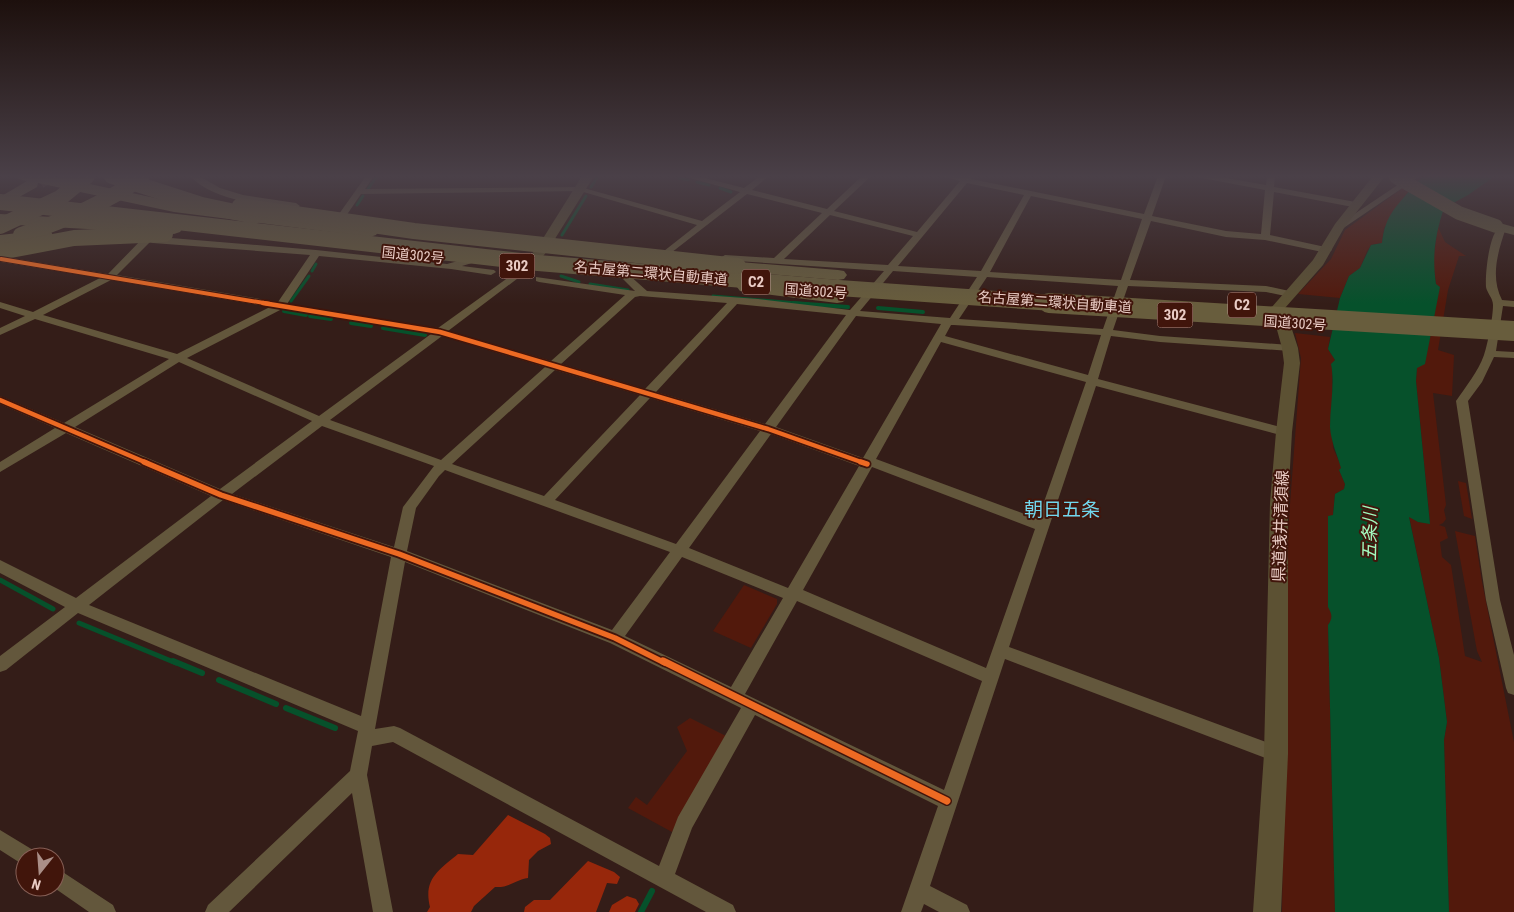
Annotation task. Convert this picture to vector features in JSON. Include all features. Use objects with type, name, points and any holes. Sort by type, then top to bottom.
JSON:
[{"type":"highway","name":"国道302号","points":[[0,219],[148,233],[230,234],[469,261],[533,273],[625,276],[713,283],[837,289],[1514,316]]},
{"type":"highway","points":[[0,224],[13,219]]},
{"type":"highway","points":[[0,241],[62,219]]},
{"type":"highway","name":"名古屋第二環状自動車道","points":[[166,219],[621,262],[971,288],[1514,322]]},
{"type":"highway","name":"名古屋第二環状自動車道","points":[[208,219],[440,246],[616,270],[823,287],[1514,331]]},
{"type":"highway","name":"国道302号","points":[[249,219],[440,246],[542,250],[604,256],[837,289]]},
{"type":"highway","points":[[271,219],[440,246]]},
{"type":"highway","points":[[326,219],[532,245],[805,274],[971,288]]},
{"type":"highway","points":[[0,224],[30,221]]},
{"type":"highway","points":[[0,241],[97,231],[440,246]]},
{"type":"highway","points":[[0,257],[50,241],[96,235],[182,234]]},
{"type":"highway","points":[[837,289],[1462,339],[1514,338]]},
{"type":"main road","points":[[533,273],[542,250],[562,219]]},
{"type":"main road","name":"県道浅井清須線","points":[[1267,912],[1276,754],[1279,503],[1284,432],[1292,363],[1290,348],[1278,308],[1327,250],[1339,227],[1346,219]]},
{"type":"main road","points":[[1476,219],[1504,228]]},
{"type":"street","points":[[373,219],[517,238]]},
{"type":"street","points":[[684,219],[704,224]]},
{"type":"street","points":[[667,253],[711,219]]},
{"type":"street","points":[[774,262],[821,219]]},
{"type":"street","points":[[854,219],[918,235]]},
{"type":"street","points":[[615,638],[852,313],[932,219]]},
{"type":"street","points":[[735,696],[938,338],[984,274],[1014,219]]},
{"type":"street","points":[[911,912],[947,801],[1146,219]]},
{"type":"street","points":[[1154,219],[1226,234],[1265,237],[1327,250]]},
{"type":"street","points":[[1265,237],[1267,219]]},
{"type":"street","points":[[1339,227],[1352,219]]},
{"type":"street","points":[[428,227],[440,246]]},
{"type":"street","points":[[1504,228],[1494,246],[1491,265],[1491,290],[1498,303],[1490,354],[1476,382],[1462,401],[1490,583],[1514,688]]},
{"type":"street","points":[[0,332],[110,277],[148,233]]},
{"type":"street","points":[[0,257],[148,233],[491,272]]},
{"type":"street","points":[[578,245],[774,262],[1124,283],[1250,288],[1290,294]]},
{"type":"street","points":[[604,256],[632,250]]},
{"type":"street","points":[[0,468],[178,358],[281,305],[316,253]]},
{"type":"street","points":[[0,257],[440,332],[768,429],[868,462],[1042,526]]},
{"type":"street","points":[[447,267],[469,261]]},
{"type":"street","points":[[0,665],[221,495],[440,332],[533,273],[638,294],[735,300],[950,322],[1107,332],[1160,339],[1290,348]]},
{"type":"street","points":[[625,276],[638,294]]},
{"type":"street","points":[[383,912],[358,775],[399,554],[410,507],[434,473],[442,465],[553,366],[638,294]]},
{"type":"street","points":[[546,502],[735,300]]},
{"type":"street","points":[[1498,303],[1514,304]]},
{"type":"street","points":[[0,305],[178,358],[321,421],[679,550],[793,594],[990,677]]},
{"type":"street","points":[[938,338],[1284,432]]},
{"type":"street","points":[[1490,354],[1514,355]]},
{"type":"street","points":[[0,400],[221,495],[399,554],[615,638],[947,801]]},
{"type":"street","points":[[0,566],[76,606],[366,733],[394,734],[726,912]]},
{"type":"street","points":[[999,650],[1276,754]]},
{"type":"street","points":[[664,879],[684,823],[752,705]]},
{"type":"street","points":[[215,912],[358,775]]},
{"type":"street","points":[[0,839],[15,849]]},
{"type":"street","points":[[65,884],[106,912]]},
{"type":"street","points":[[919,891],[960,912]]},
{"type":"shaded area","points":[[1361,219],[1390,219],[1384,228],[1382,243],[1371,245],[1360,268],[1349,276],[1340,298],[1298,294],[1331,259],[1345,230]]},
{"type":"shaded area","points":[[1438,227],[1445,242],[1466,256],[1459,256],[1448,290],[1438,350],[1454,355],[1452,396],[1433,393],[1446,505],[1444,510],[1446,519],[1439,525],[1445,527],[1448,538],[1440,542],[1442,557],[1451,565],[1465,656],[1482,662],[1477,651],[1455,531],[1475,536],[1482,582],[1514,742],[1514,912],[1449,912],[1444,740],[1447,722],[1439,658],[1409,516],[1418,522],[1430,523],[1416,381],[1417,367],[1436,284],[1433,261]]},
{"type":"shaded area","points":[[1295,333],[1330,337],[1328,349],[1335,360],[1332,364],[1333,448],[1342,468],[1339,470],[1345,484],[1344,489],[1335,494],[1332,620],[1328,625],[1335,912],[1282,912],[1288,531],[1301,358]]},
{"type":"shaded area","points":[[1458,481],[1466,483],[1472,519],[1464,516]]},
{"type":"shaded area","points":[[744,585],[777,599],[777,604],[751,648],[713,631]]},
{"type":"shaded area","points":[[690,718],[726,736],[672,832],[628,808],[636,797],[647,805],[687,751],[677,727]]},
{"type":"shaded area","points":[[508,815],[550,838],[551,844],[538,851],[529,860],[528,878],[495,887],[474,906],[471,912],[427,912],[430,907],[428,897],[431,882],[439,870],[458,854],[473,855]]},
{"type":"shaded area","points":[[588,861],[614,872],[620,877],[617,884],[607,883],[596,912],[524,912],[525,907],[534,900],[550,900]]},
{"type":"shaded area","points":[[627,896],[636,899],[639,904],[635,912],[609,912],[612,905]]},
{"type":"water","name":"五条川","points":[[1441,219],[1434,255],[1436,284],[1440,287],[1425,364],[1417,368],[1416,381],[1430,524],[1418,522],[1409,517],[1439,658],[1447,722],[1444,740],[1449,912],[1335,912],[1328,625],[1331,616],[1328,607],[1328,516],[1333,515],[1335,494],[1344,489],[1345,484],[1339,470],[1341,468],[1330,427],[1333,379],[1331,364],[1335,360],[1328,349],[1340,298],[1349,276],[1360,268],[1371,245],[1382,243],[1388,220]]},
{"type":"waterway","points":[[562,235],[572,219]]},
{"type":"waterway","points":[[312,271],[316,264]]},
{"type":"waterway","points":[[291,301],[309,276]]},
{"type":"waterway","points":[[561,276],[579,282]]},
{"type":"waterway","points":[[590,284],[628,290]]},
{"type":"waterway","points":[[713,296],[808,304]]},
{"type":"waterway","points":[[793,303],[848,307]]},
{"type":"waterway","points":[[878,308],[923,312]]},
{"type":"waterway","points":[[284,311],[306,315]]},
{"type":"waterway","points":[[310,316],[331,319]]},
{"type":"waterway","points":[[351,323],[371,326]]},
{"type":"waterway","points":[[383,328],[425,335]]},
{"type":"waterway","points":[[0,580],[53,609]]},
{"type":"waterway","points":[[79,623],[176,663]]},
{"type":"waterway","points":[[173,661],[202,673]]},
{"type":"waterway","points":[[219,680],[276,704]]},
{"type":"waterway","points":[[286,708],[335,728]]},
{"type":"waterway","points":[[641,912],[652,891]]},
{"type":"cycle path","points":[[1,259],[440,332],[768,429],[867,464]]},
{"type":"cycle path","points":[[0,400],[221,495],[399,554],[615,638],[947,801]]},
{"type":"district","name":"朝日五条","points":[[1062,509]]}]
